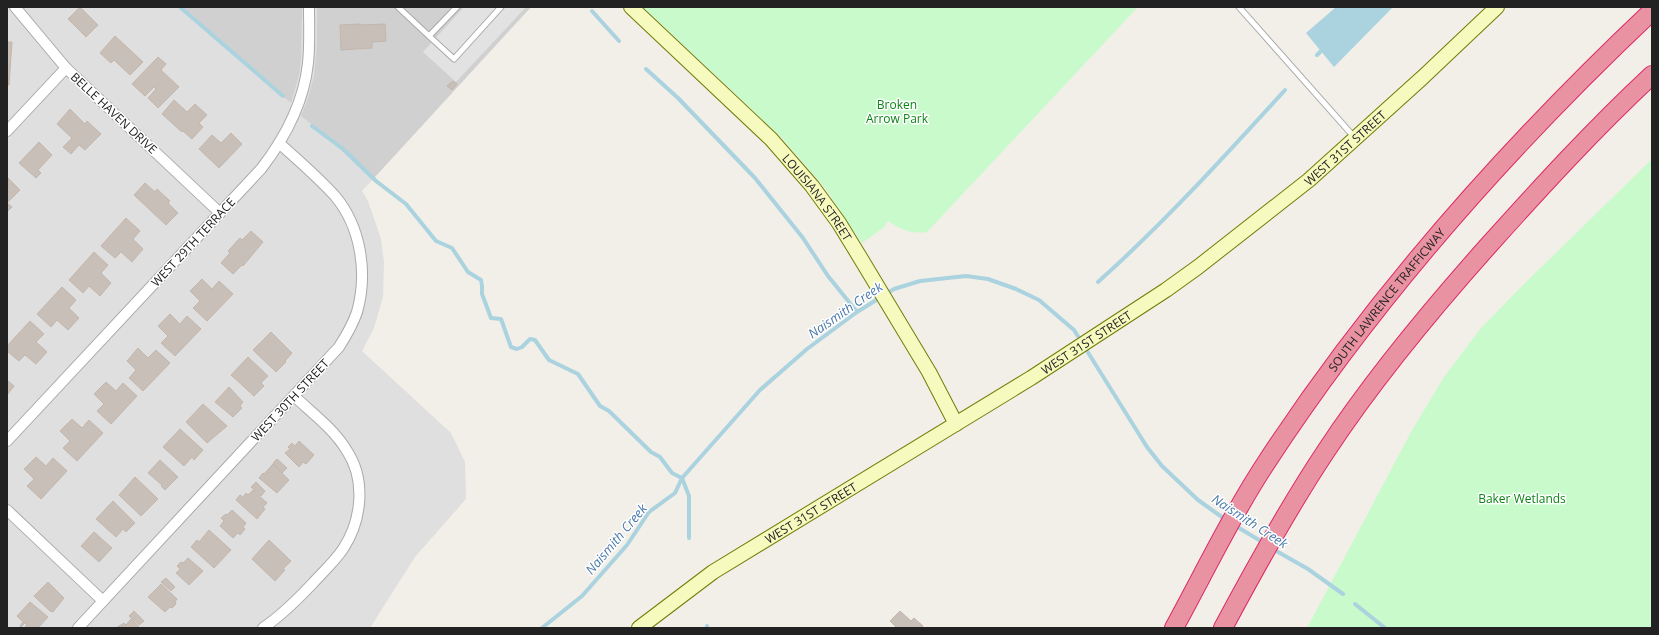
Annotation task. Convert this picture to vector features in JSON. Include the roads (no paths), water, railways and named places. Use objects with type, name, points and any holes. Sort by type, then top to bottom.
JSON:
[{"type":"highway","name":"SOUTH LAWRENCE TRAFFICWAY","points":[[1174,628],[1254,482],[1290,428],[1343,355],[1443,228],[1533,128],[1652,11]]},
{"type":"highway","points":[[1227,620],[1288,511],[1350,416],[1385,369],[1426,318],[1550,177],[1595,130],[1652,75]]},
{"type":"main road","name":"LOUISIANA STREET","points":[[631,7],[776,145],[825,204],[861,259],[929,372],[956,424]]},
{"type":"main road","name":"WEST 31ST STREET","points":[[639,628],[719,568],[1031,378],[1166,290],[1244,232],[1308,180],[1356,138],[1496,7]]},
{"type":"street","name":"BELLE HAVEN DRIVE","points":[[15,7],[66,68],[220,213]]},
{"type":"street","name":"WEST 29TH TERRACE","points":[[7,441],[261,169],[279,143],[292,118],[304,83],[309,40],[309,7]]},
{"type":"street","points":[[7,131],[66,68]]},
{"type":"street","name":"WEST 30TH STREET","points":[[78,628],[339,348],[350,329],[357,312],[361,291],[362,270],[356,236],[344,210],[326,187],[279,143]]},
{"type":"street","points":[[263,628],[280,616],[296,601],[343,550],[357,519],[360,502],[359,484],[355,466],[348,451],[337,437],[294,396]]},
{"type":"street","points":[[7,510],[103,601]]},
{"type":"lane","points":[[398,7],[454,59],[501,7]]},
{"type":"lane","points":[[429,36],[456,7]]},
{"type":"lane","points":[[1239,7],[1356,138]]},
{"type":"water","points":[[1336,7],[1393,7],[1334,67],[1306,33]]},
{"type":"waterway","points":[[180,7],[283,96]]},
{"type":"waterway","points":[[592,11],[619,41]]},
{"type":"waterway","points":[[1317,55],[1325,47]]},
{"type":"waterway","points":[[646,69],[678,98],[755,178],[803,238],[828,276],[857,312]]},
{"type":"waterway","points":[[1098,282],[1171,213],[1285,90]]},
{"type":"waterway","points":[[312,126],[343,149],[376,181],[406,204],[436,241],[452,248],[468,272],[481,280],[482,294],[491,318],[501,319],[511,347],[517,349],[522,347],[530,339],[535,340],[549,360],[578,374],[600,406],[609,411],[651,452],[660,457],[672,473],[682,478],[689,496],[689,538]]},
{"type":"waterway","name":"Naismith Creek","points":[[542,628],[582,596],[627,545],[649,512],[675,493],[682,478],[760,390],[807,349],[857,312],[894,289],[920,281],[966,276],[988,279],[1016,289],[1039,300],[1074,330],[1147,447],[1162,466],[1198,500],[1226,520]]},
{"type":"waterway","name":"Naismith Creek","points":[[1234,525],[1264,543]]},
{"type":"waterway","name":"Naismith Creek","points":[[1271,548],[1308,569],[1343,594]]},
{"type":"waterway","name":"Naismith Creek","points":[[1355,604],[1385,628]]},
{"type":"park label","name":"Broken Arrow Park","points":[[897,111]]},
{"type":"park label","name":"Baker Wetlands","points":[[1522,498]]}]
